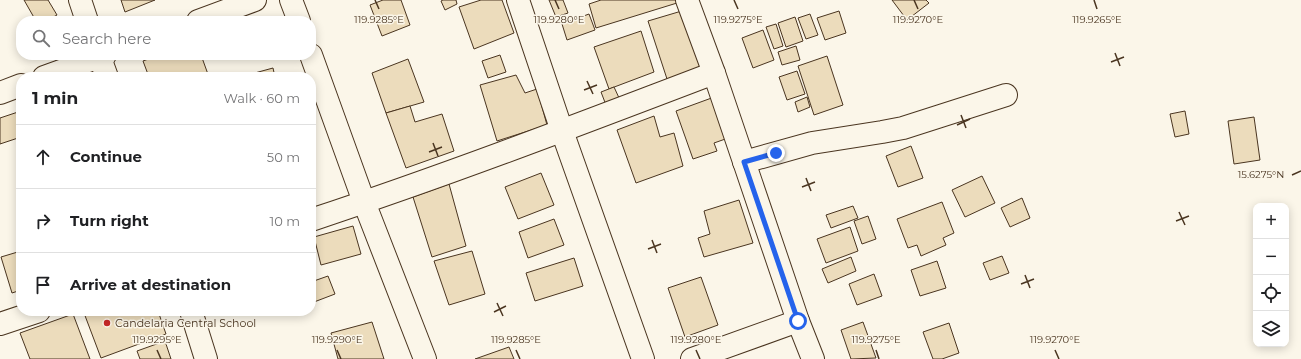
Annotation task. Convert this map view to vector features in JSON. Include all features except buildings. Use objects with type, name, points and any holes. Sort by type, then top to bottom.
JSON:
[{"type":"street","points":[[80,0],[85,16]]},
{"type":"street","points":[[212,16],[255,0]]},
{"type":"street","points":[[291,0],[297,16]]},
{"type":"street","points":[[518,0],[562,131],[643,359]]},
{"type":"street","points":[[687,0],[714,73],[798,321],[813,359]]},
{"type":"street","points":[[58,72],[91,60]]},
{"type":"street","points":[[103,60],[106,72]]},
{"type":"street","points":[[313,60],[364,202],[425,359]]},
{"type":"street","points":[[316,218],[562,131],[714,73]]},
{"type":"street","points":[[0,93],[16,87]]},
{"type":"street","points":[[744,162],[812,143],[903,128],[1006,95]]},
{"type":"street","points":[[0,324],[24,316]]},
{"type":"street","points":[[193,316],[206,359]]},
{"type":"street","points":[[692,359],[798,321]]},
{"type":"place","name":"Candelaria Central School","points":[[107,323]]},
{"type":"route","points":[[776,153],[744,162],[798,321]]}]
